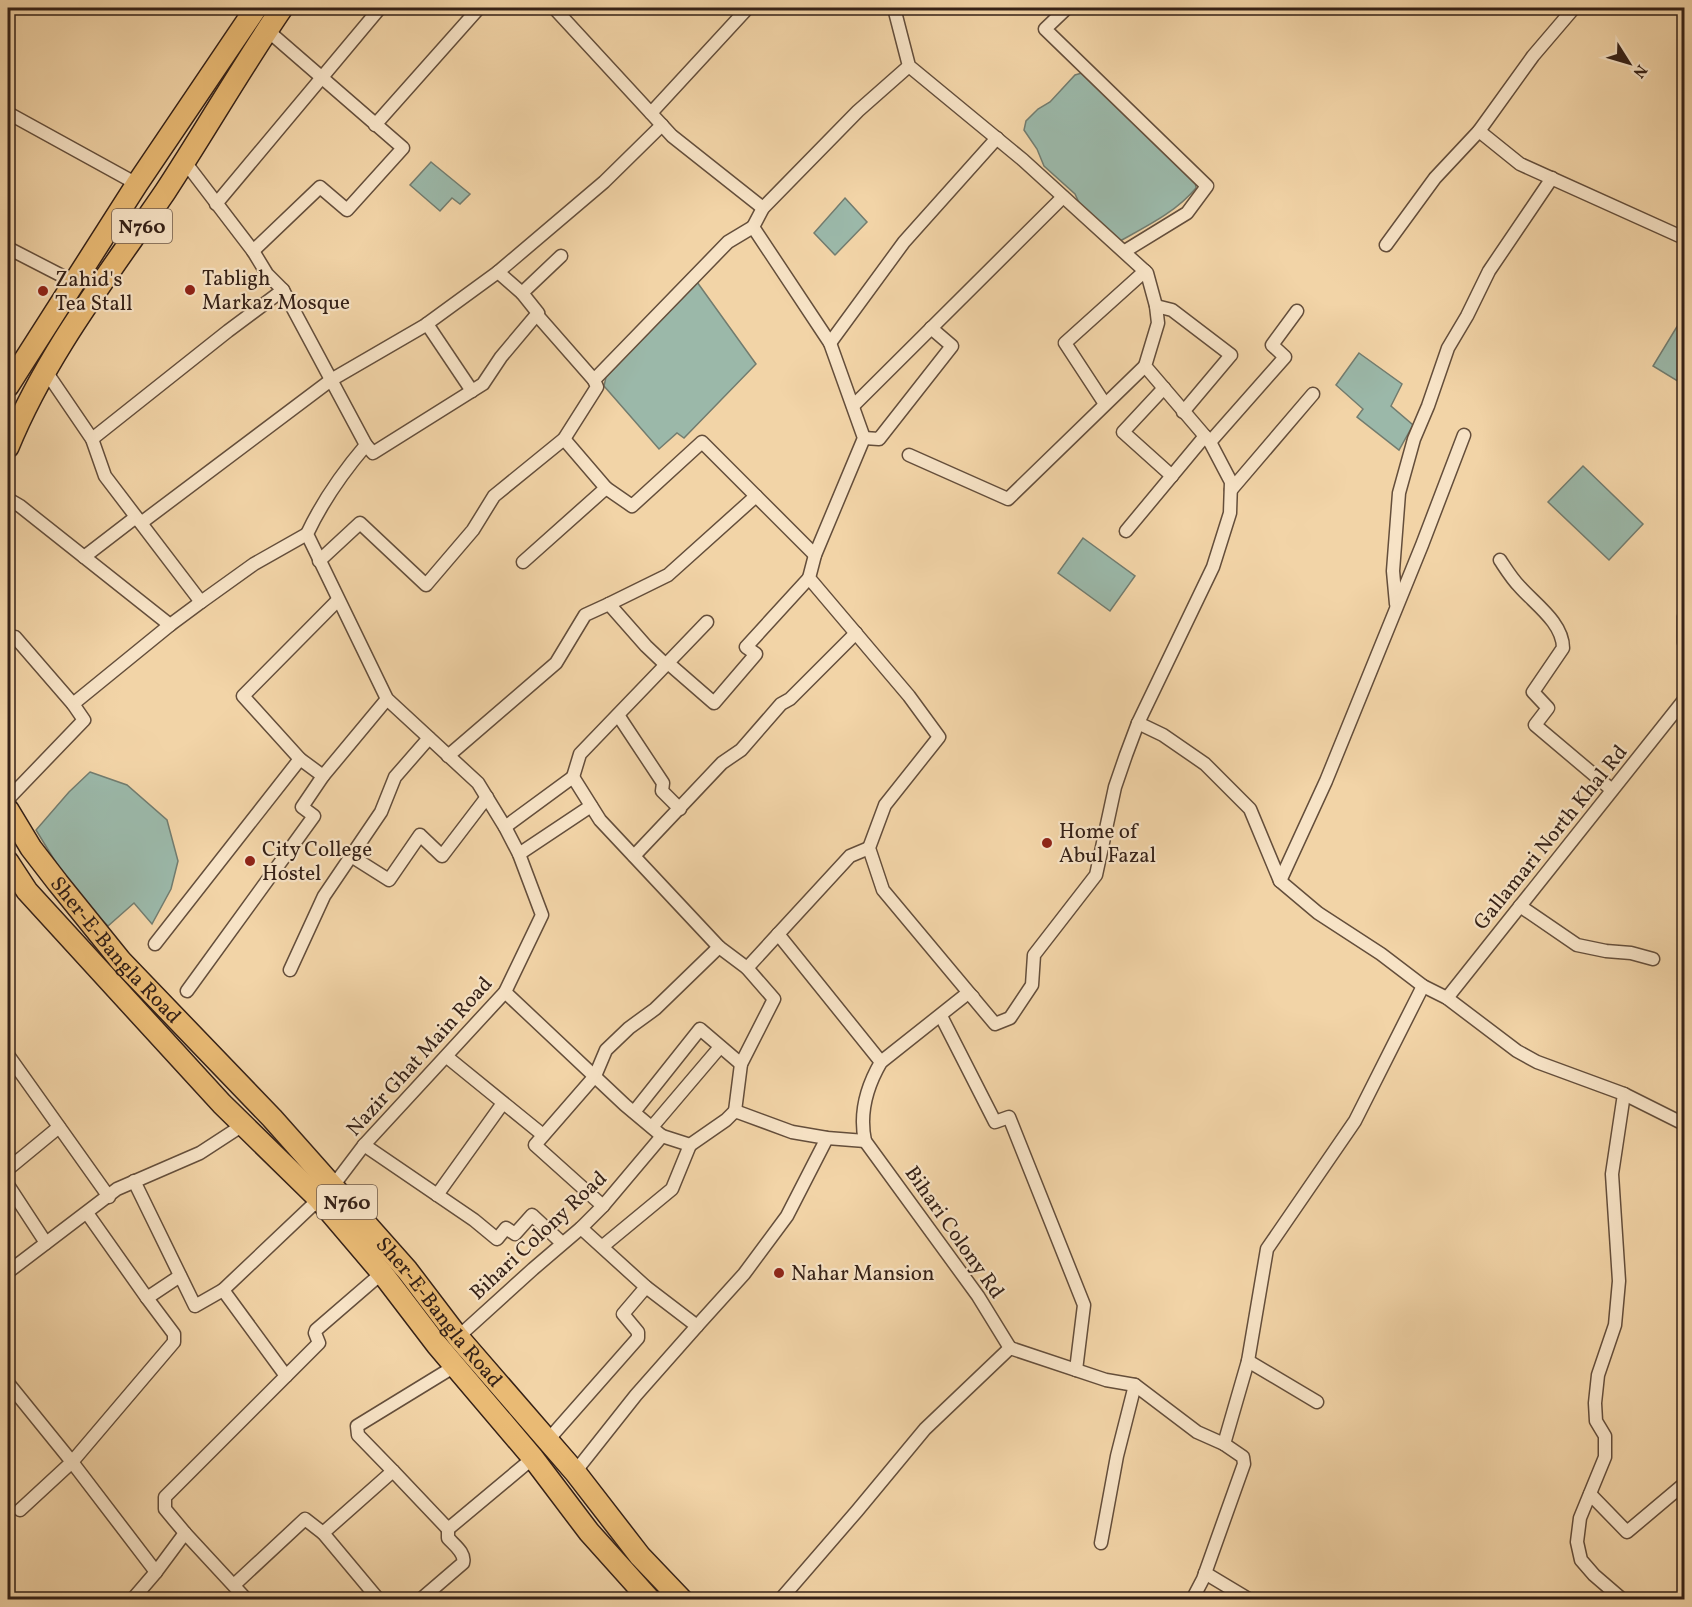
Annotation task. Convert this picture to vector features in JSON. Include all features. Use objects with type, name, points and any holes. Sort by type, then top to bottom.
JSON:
[{"type":"highway","name":"N760","points":[[8,386],[137,184],[256,8]]},
{"type":"highway","name":"N760","points":[[8,447],[45,370],[185,162],[282,8]]},
{"type":"highway","points":[[110,226],[128,245]]},
{"type":"highway","name":"Sher-E-Bangla Road","points":[[8,810],[31,848],[121,961],[240,1086],[326,1192],[382,1273],[455,1366],[533,1458],[589,1532],[650,1599]]},
{"type":"highway","name":"Sher-E-Bangla Road","points":[[8,862],[27,891],[222,1104],[243,1125],[326,1192],[407,1270],[458,1337],[575,1472],[640,1556],[682,1599]]},
{"type":"highway","points":[[104,976],[121,961]]},
{"type":"highway","points":[[222,1104],[240,1086]]},
{"type":"street","points":[[216,204],[380,8]]},
{"type":"street","points":[[375,125],[479,8]]},
{"type":"street","points":[[554,8],[672,136],[763,208]]},
{"type":"street","points":[[651,113],[746,10],[744,8]]},
{"type":"street","points":[[894,8],[909,66],[997,138],[1145,271],[1156,306],[1158,323],[1145,366],[1008,499],[909,455]]},
{"type":"street","points":[[1067,8],[1045,29],[1208,186],[1187,213],[1125,252]]},
{"type":"street","points":[[1386,246],[1435,178],[1479,131],[1533,56],[1574,8]]},
{"type":"street","points":[[253,251],[320,187],[347,210],[403,148],[267,30]]},
{"type":"street","points":[[594,380],[728,242],[753,227],[763,208],[858,111],[909,66]]},
{"type":"street","points":[[8,113],[137,184]]},
{"type":"street","points":[[84,557],[331,380],[427,324],[498,272],[604,182],[662,125]]},
{"type":"street","points":[[1479,131],[1520,164],[1684,237]]},
{"type":"street","points":[[831,343],[904,242],[997,138]]},
{"type":"street","points":[[185,162],[253,251],[267,274],[283,290],[366,445],[373,453],[483,384],[501,357],[537,315]]},
{"type":"street","points":[[1397,606],[1393,571],[1399,493],[1414,439],[1448,348],[1489,271],[1552,178]]},
{"type":"street","points":[[853,406],[1063,197]]},
{"type":"street","points":[[609,604],[646,646],[714,703],[756,654],[746,647],[809,578],[815,555],[864,438],[831,343],[753,227]]},
{"type":"street","points":[[8,248],[74,282]]},
{"type":"street","points":[[522,293],[561,256]]},
{"type":"street","points":[[1105,404],[1065,343],[1145,271]]},
{"type":"street","points":[[319,561],[360,523],[426,585],[473,530],[494,496],[564,439],[597,387],[594,380],[537,315],[538,313],[522,293],[498,272]]},
{"type":"street","points":[[92,439],[283,290]]},
{"type":"street","points":[[1156,306],[1172,310],[1231,355],[1183,412]]},
{"type":"street","points":[[1126,531],[1172,476],[1285,357],[1272,345],[1297,311]]},
{"type":"street","points":[[427,324],[472,391]]},
{"type":"street","points":[[864,438],[879,438],[952,345],[931,328]]},
{"type":"street","points":[[809,578],[909,696],[939,737],[885,805],[869,848],[883,890],[995,1024],[1010,1018],[1032,985],[1034,955],[1096,875],[1115,787],[1138,723],[1213,567],[1230,513],[1231,482],[1208,439],[1145,366]]},
{"type":"street","points":[[45,370],[92,439],[105,476],[201,602]]},
{"type":"street","points":[[1164,388],[1123,432],[1172,476]]},
{"type":"street","points":[[1231,490],[1313,394]]},
{"type":"street","points":[[1280,881],[1326,781],[1464,435]]},
{"type":"street","points":[[564,439],[606,488],[632,506],[702,442],[815,555]]},
{"type":"street","points":[[73,704],[201,602],[254,564],[307,534],[315,517],[350,463],[366,445]]},
{"type":"street","points":[[523,562],[606,488]]},
{"type":"street","points":[[448,756],[556,663],[585,615],[668,575],[756,496]]},
{"type":"street","points":[[8,499],[20,506],[170,625]]},
{"type":"street","name":"Nazir Ghat Main Road","points":[[180,1276],[195,1306],[223,1290],[326,1192],[364,1145],[505,992],[542,915],[519,854],[478,783],[387,699],[307,534]]},
{"type":"street","points":[[1500,561],[1562,635],[1563,648],[1533,692],[1548,708],[1535,725],[1612,790]]},
{"type":"street","points":[[323,776],[300,759],[243,696],[338,600]]},
{"type":"street","points":[[1684,616],[1684,642]]},
{"type":"street","points":[[505,827],[573,777],[580,754],[707,622]]},
{"type":"street","points":[[634,856],[722,763],[741,750],[782,704],[790,699],[856,633]]},
{"type":"street","points":[[8,799],[84,720],[73,704],[15,638]]},
{"type":"street","points":[[187,991],[314,816],[302,807],[323,776],[387,699]]},
{"type":"street","name":"Gallamari North Khal Rd","points":[[1447,998],[1684,701]]},
{"type":"street","points":[[618,716],[663,783],[662,791],[680,809]]},
{"type":"street","points":[[1138,723],[1163,735],[1205,764],[1250,809],[1280,881],[1318,913],[1381,954],[1423,986],[1447,998],[1517,1051],[1537,1062],[1624,1094],[1684,1124]]},
{"type":"street","points":[[290,970],[324,896],[381,812],[395,777],[429,738]]},
{"type":"street","points":[[154,944],[300,759]]},
{"type":"street","points":[[573,777],[600,820],[719,947],[747,968],[774,999],[741,1064],[735,1111],[690,1145],[672,1189],[603,1246]]},
{"type":"street","points":[[351,856],[390,880],[420,835],[442,856],[487,798]]},
{"type":"street","points":[[519,854],[591,806]]},
{"type":"street","points":[[747,968],[850,856],[869,848]]},
{"type":"street","points":[[1520,906],[1577,945],[1606,951],[1631,952],[1653,959]]},
{"type":"street","points":[[778,934],[881,1062]]},
{"type":"street","points":[[603,1206],[535,1145],[595,1076],[606,1050],[629,1028],[656,1009],[719,947]]},
{"type":"street","points":[[1224,1444],[1248,1360],[1267,1249],[1355,1121],[1423,986]]},
{"type":"street","points":[[505,992],[662,1136],[690,1145]]},
{"type":"street","points":[[735,1111],[792,1132],[866,1141],[862,1125],[864,1112],[872,1078],[881,1062],[968,993],[973,997]]},
{"type":"street","points":[[941,1016],[995,1122],[1009,1117],[1084,1305],[1076,1370]]},
{"type":"street","points":[[634,1112],[700,1029],[741,1064]]},
{"type":"street","points":[[652,1127],[720,1047]]},
{"type":"street","points":[[8,1055],[109,1197]]},
{"type":"street","points":[[447,1057],[543,1135]]},
{"type":"street","points":[[1623,1599],[1594,1575],[1581,1560],[1577,1542],[1580,1518],[1605,1457],[1605,1436],[1596,1421],[1595,1403],[1598,1375],[1615,1325],[1619,1281],[1612,1174],[1624,1094]]},
{"type":"street","points":[[436,1194],[503,1103]]},
{"type":"street","points":[[8,1272],[117,1189],[200,1153],[243,1125]]},
{"type":"street","points":[[8,1169],[59,1127]]},
{"type":"street","name":"Bihari Colony Road","points":[[458,1337],[581,1228],[603,1206],[662,1136]]},
{"type":"street","points":[[575,1472],[636,1395],[744,1274],[787,1216],[827,1138]]},
{"type":"street","name":"Bihari Colony Rd","points":[[866,1141],[978,1296],[1010,1348]]},
{"type":"street","points":[[364,1145],[497,1239],[506,1228],[515,1234],[532,1215],[562,1243]]},
{"type":"street","points":[[134,1181],[180,1276],[147,1298]]},
{"type":"street","points":[[8,1185],[46,1243]]},
{"type":"street","points":[[20,1510],[72,1462],[174,1342],[174,1334],[87,1213]]},
{"type":"street","points":[[581,1228],[646,1287],[697,1326]]},
{"type":"street","points":[[247,1599],[165,1509],[165,1497],[319,1343],[316,1330],[382,1273]]},
{"type":"street","points":[[548,1440],[638,1338],[638,1332],[623,1314],[646,1287]]},
{"type":"street","points":[[223,1290],[286,1376]]},
{"type":"street","points":[[780,1599],[925,1429],[1010,1348],[1106,1380],[1135,1385],[1197,1431],[1243,1456],[1244,1464],[1205,1573],[1192,1599]]},
{"type":"street","points":[[1248,1360],[1317,1402]]},
{"type":"street","points":[[420,1599],[463,1563],[464,1555],[448,1538],[448,1529],[358,1435],[357,1426],[455,1366]]},
{"type":"street","points":[[8,1383],[156,1572]]},
{"type":"street","points":[[1101,1543],[1117,1456],[1135,1385]]},
{"type":"street","points":[[448,1529],[533,1458]]},
{"type":"street","points":[[323,1533],[393,1471]]},
{"type":"street","points":[[1590,1494],[1627,1532],[1684,1484]]},
{"type":"street","points":[[234,1586],[305,1519],[323,1533],[379,1599]]},
{"type":"street","points":[[132,1599],[156,1572],[185,1533]]},
{"type":"street","points":[[1205,1573],[1250,1599]]},
{"type":"shaded area","points":[[1085,72],[1195,180],[1196,188],[1188,197],[1161,218],[1120,241],[1081,207],[1075,194],[1044,166],[1037,149],[1024,130],[1026,121],[1038,109],[1050,102],[1075,75]]},
{"type":"shaded area","points":[[431,162],[470,194],[460,204],[452,198],[440,211],[410,185]]},
{"type":"shaded area","points":[[845,198],[867,222],[835,255],[814,233]]},
{"type":"shaded area","points":[[697,282],[756,364],[684,438],[677,433],[659,449],[604,386],[606,377]]},
{"type":"shaded area","points":[[1681,320],[1684,323],[1684,385],[1653,366]]},
{"type":"shaded area","points":[[1359,353],[1402,384],[1391,406],[1413,425],[1399,450],[1357,417],[1363,409],[1336,385]]},
{"type":"shaded area","points":[[1583,466],[1643,524],[1609,560],[1548,502]]},
{"type":"shaded area","points":[[1083,538],[1135,576],[1110,611],[1058,573]]},
{"type":"shaded area","points":[[90,772],[127,785],[167,820],[178,861],[171,889],[152,924],[134,903],[108,926],[74,892],[36,830]]},
{"type":"place","name":"Tabligh Markaz Mosque","points":[[190,290]]},
{"type":"place","name":"Zahid's Tea Stall","points":[[43,291]]},
{"type":"place","name":"Home of Abul Fazal","points":[[1047,843]]},
{"type":"place","name":"City College Hostel","points":[[250,861]]},
{"type":"place","name":"Nahar Mansion","points":[[779,1273]]}]
